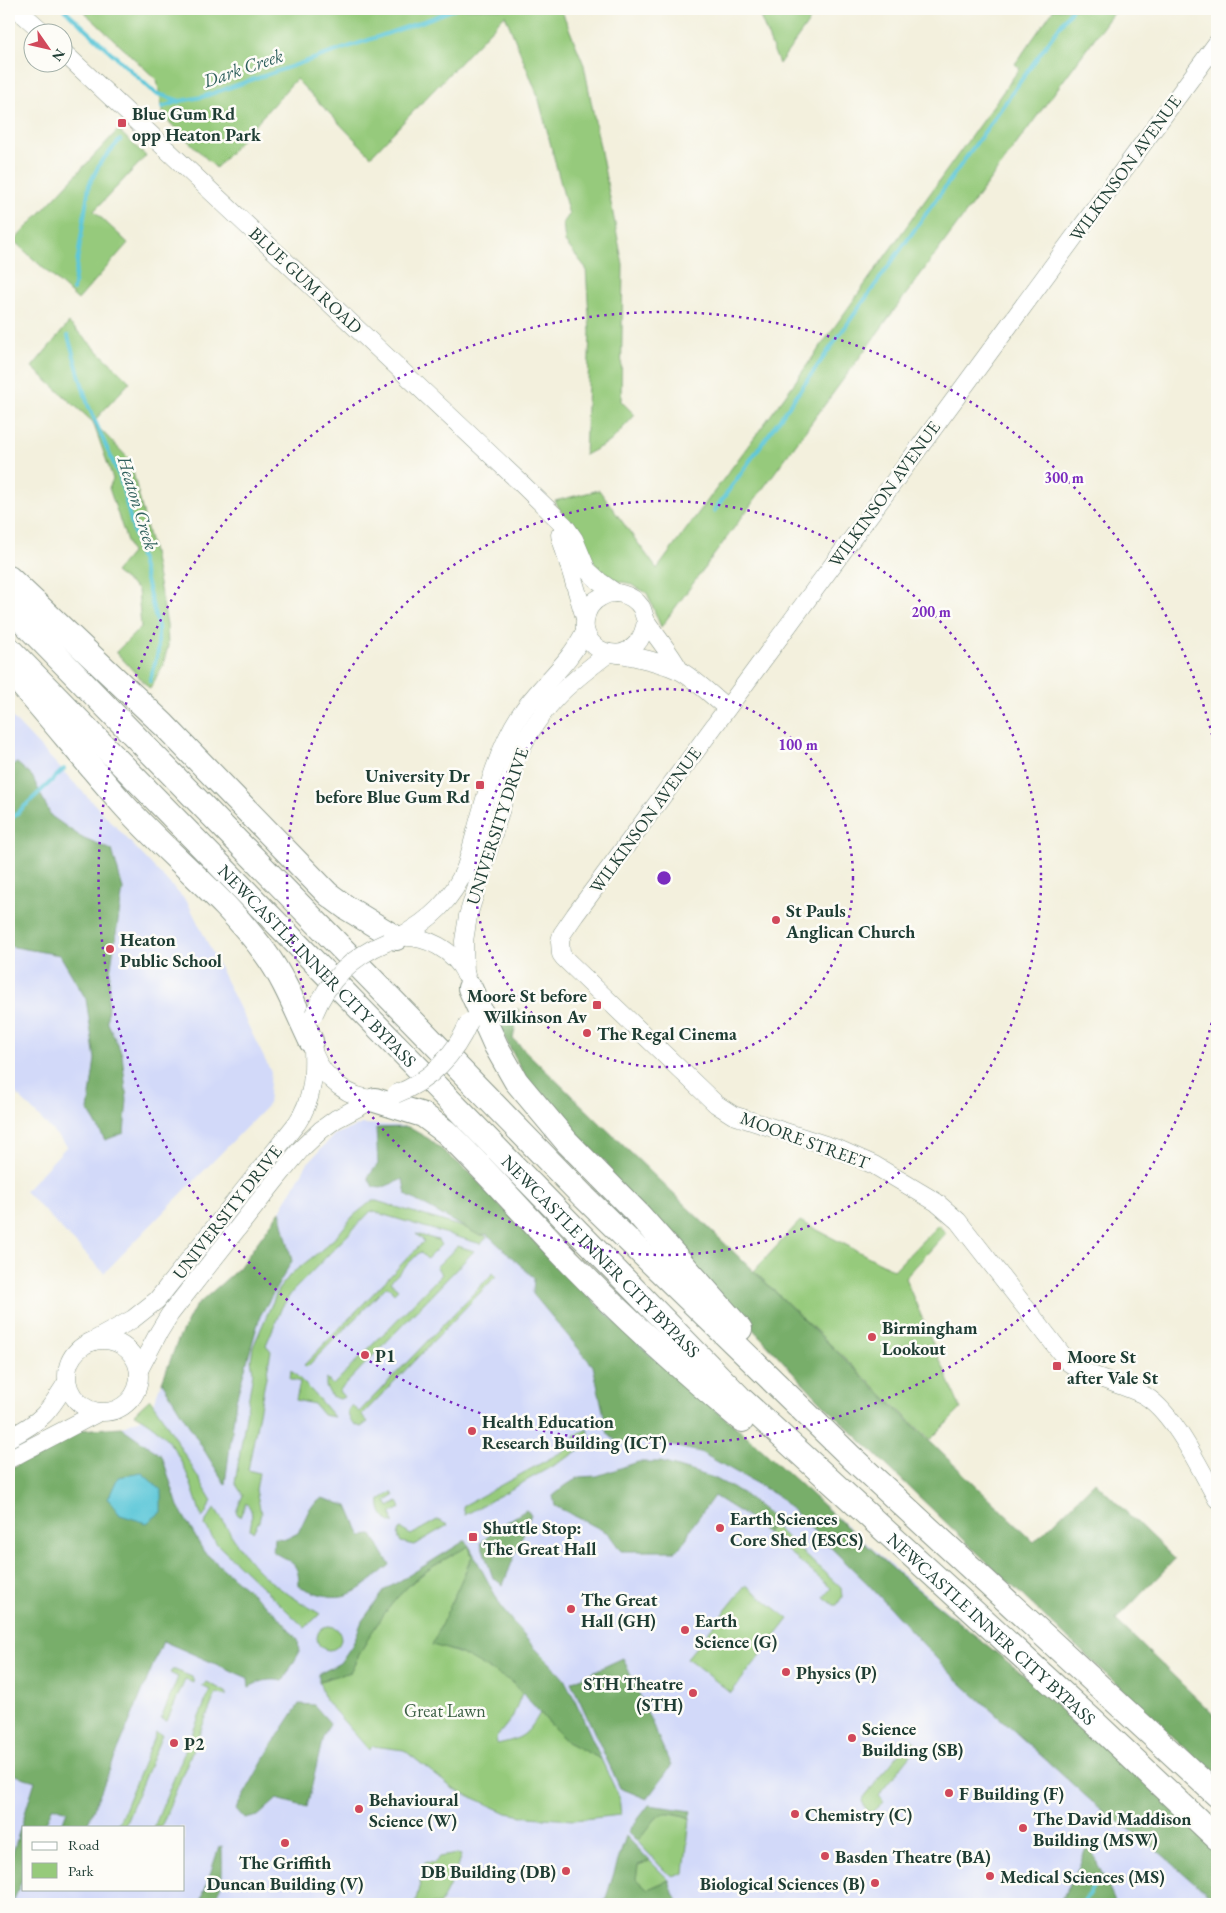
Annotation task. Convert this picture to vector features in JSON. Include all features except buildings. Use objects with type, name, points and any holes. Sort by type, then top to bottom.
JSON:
[{"type":"highway","points":[[9,578],[164,725],[328,894],[394,939]]},
{"type":"highway","name":"NEWCASTLE INNER CITY BYPASS","points":[[9,607],[584,1197],[851,1457],[1217,1795]]},
{"type":"highway","name":"NEWCASTLE INNER CITY BYPASS","points":[[9,649],[740,1398],[1217,1838]]},
{"type":"highway","points":[[9,670],[122,803],[238,919],[266,955],[291,999],[312,1045]]},
{"type":"highway","points":[[468,981],[496,1046],[516,1081],[567,1142],[640,1216],[718,1305],[799,1391],[851,1457]]},
{"type":"highway","points":[[381,1098],[423,1115],[442,1128],[467,1151],[572,1264],[702,1387],[918,1562]]},
{"type":"main road","points":[[18,9],[32,22]]},
{"type":"main road","name":"WILKINSON AVENUE","points":[[560,949],[562,934],[570,922],[1217,43]]},
{"type":"main road","name":"BLUE GUM ROAD","points":[[72,60],[565,526],[574,539],[587,570],[616,593],[627,595],[636,602],[643,611],[646,622],[669,652],[680,671]]},
{"type":"main road","name":"BLUE GUM ROAD","points":[[548,510],[563,543],[591,643],[596,648],[656,662],[680,671],[727,708]]},
{"type":"main road","points":[[585,625],[588,608],[595,600],[605,595],[616,593]]},
{"type":"main road","points":[[614,653],[629,650],[638,643],[644,634],[646,622]]},
{"type":"main road","name":"UNIVERSITY DRIVE","points":[[394,939],[424,923],[438,910],[458,884],[466,867],[498,760],[511,730],[529,702],[570,658],[585,625]]},
{"type":"main road","name":"UNIVERSITY DRIVE","points":[[468,981],[464,941],[468,916],[517,756],[529,732],[561,690],[614,653]]},
{"type":"main road","points":[[418,938],[443,948],[455,958],[468,981],[472,1007],[469,1022],[458,1044],[440,1066],[426,1079],[381,1098],[356,1095],[340,1087],[322,1069],[312,1045],[314,1014],[326,990],[343,969],[364,952],[394,939],[418,938]]},
{"type":"main road","name":"MOORE STREET","points":[[560,949],[561,954],[570,965],[632,1021],[716,1104],[734,1114],[856,1156],[882,1169],[936,1202],[958,1221],[1053,1346],[1068,1362],[1085,1372],[1144,1395],[1169,1417],[1217,1499]]},
{"type":"main road","name":"UNIVERSITY DRIVE","points":[[91,1342],[133,1319],[157,1300],[288,1135],[310,1101],[314,1075],[312,1045]]},
{"type":"main road","name":"UNIVERSITY DRIVE","points":[[139,1370],[158,1332],[173,1310],[301,1149],[336,1119],[381,1098]]},
{"type":"main road","points":[[107,1340],[122,1345],[136,1360],[139,1370],[137,1390],[131,1400],[123,1407],[112,1412],[98,1412],[80,1405],[72,1395],[67,1382],[67,1370],[72,1358],[80,1348],[91,1342],[107,1340]]},
{"type":"main road","points":[[9,1438],[42,1418],[50,1410],[67,1382]]},
{"type":"main road","points":[[9,1459],[98,1412]]},
{"type":"shaded area","name":"Heaton Public School","points":[[9,714],[188,903],[271,1072],[268,1105],[104,1273],[25,1191],[67,1146],[11,1088],[9,1090]]},
{"type":"shaded area","points":[[362,1124],[406,1126],[428,1139],[563,1273],[899,1572],[1049,1696],[1217,1854],[1217,1904],[9,1904],[9,1470],[80,1430],[121,1427],[140,1419],[153,1404],[178,1340],[195,1307],[239,1268],[280,1211],[307,1164],[334,1135]]},
{"type":"green space","points":[[81,9],[561,9],[584,65],[623,265],[621,401],[635,415],[611,441],[585,455],[590,332],[586,268],[565,242],[563,223],[569,215],[538,96],[505,15],[371,156],[296,79],[216,168],[164,117],[157,80]]},
{"type":"green space","points":[[757,9],[818,9],[779,64]]},
{"type":"green space","points":[[1054,9],[1116,9],[661,627],[647,593],[628,583],[607,580],[593,566],[555,501],[599,490],[657,569],[790,389],[1020,68],[1015,64]]},
{"type":"green space","points":[[118,130],[146,156],[94,211],[128,243],[78,300],[14,241]]},
{"type":"green space","points":[[69,323],[130,382],[93,422],[32,367]]},
{"type":"green space","points":[[93,422],[130,460],[153,553],[167,624],[168,646],[163,665],[150,689],[116,652],[141,627],[138,590],[115,572],[131,553],[109,488],[113,479]]},
{"type":"green space","points":[[17,763],[32,776],[51,816],[84,839],[112,850],[123,889],[110,972],[107,1021],[122,1054],[127,1100],[124,1133],[105,1140],[88,1110],[95,1059],[86,999],[60,955],[9,946],[9,767]]},
{"type":"green space","points":[[519,1009],[513,1039],[1034,1542],[1095,1482],[1175,1559],[1116,1620],[1217,1718],[1217,1779],[821,1402],[535,1096],[492,1013]]},
{"type":"green space","points":[[408,1127],[429,1139],[470,1173],[564,1273],[648,1353],[748,1437],[900,1575],[1050,1696],[1181,1816],[1217,1853],[1217,1902],[1150,1844],[1100,1809],[950,1673],[868,1584],[777,1495],[700,1452],[650,1441],[617,1442],[608,1434],[593,1366],[533,1294],[534,1278],[487,1234],[480,1236],[406,1195],[403,1179],[381,1188],[373,1187],[368,1177],[378,1164],[376,1128]]},
{"type":"green space","points":[[373,1200],[478,1232],[487,1237],[481,1244],[371,1211],[292,1292],[282,1307],[266,1345],[271,1351],[248,1470],[259,1473],[256,1490],[261,1513],[253,1532],[250,1529],[252,1515],[249,1506],[246,1503],[240,1517],[236,1512],[243,1495],[235,1483],[253,1372],[251,1360],[253,1347],[278,1290],[291,1274],[337,1236],[353,1216]]},
{"type":"green space","points":[[280,1211],[292,1261],[260,1316],[236,1400],[225,1484],[162,1382],[178,1340],[195,1307],[239,1268]]},
{"type":"green space","points":[[800,1221],[894,1270],[938,1225],[946,1233],[905,1278],[961,1409],[930,1440],[754,1271]]},
{"type":"green space","points":[[416,1234],[438,1240],[441,1245],[427,1259],[420,1252],[390,1282],[398,1289],[394,1293],[387,1286],[307,1367],[304,1365],[424,1241]]},
{"type":"green space","points":[[458,1246],[474,1251],[339,1391],[344,1397],[340,1399],[331,1396],[326,1386],[326,1378],[333,1385],[442,1274],[436,1267]]},
{"type":"green space","points":[[493,1273],[496,1276],[362,1415],[368,1422],[361,1427],[356,1425],[348,1413],[352,1405],[359,1412]]},
{"type":"green space","points":[[291,1370],[334,1417],[323,1415],[314,1404],[296,1400],[300,1382],[290,1379]]},
{"type":"green space","points":[[150,1399],[212,1501],[202,1518],[192,1486],[171,1445],[161,1433],[134,1414]]},
{"type":"green space","points":[[121,1427],[162,1456],[178,1506],[204,1552],[278,1616],[298,1640],[299,1653],[283,1681],[265,1681],[249,1687],[248,1678],[163,1641],[86,1826],[61,1826],[67,1811],[53,1806],[44,1826],[22,1826],[22,1881],[12,1904],[9,1904],[9,1865],[35,1781],[9,1773],[9,1470],[80,1430]]},
{"type":"green space","points":[[587,1429],[589,1440],[583,1449],[465,1515],[463,1506],[580,1442],[573,1437]]},
{"type":"green space","points":[[638,1462],[661,1462],[714,1478],[742,1493],[776,1520],[766,1533],[746,1516],[714,1496],[690,1529],[686,1540],[676,1551],[621,1551],[608,1533],[555,1506],[553,1496],[579,1477],[597,1476]]},
{"type":"green space","points":[[392,1492],[394,1496],[386,1501],[389,1507],[398,1502],[401,1508],[392,1513],[393,1523],[384,1517],[380,1503],[380,1500]]},
{"type":"green space","points":[[322,1498],[348,1506],[361,1536],[372,1535],[390,1565],[358,1590],[349,1594],[328,1596],[299,1586],[298,1572],[293,1564],[273,1552],[274,1538],[286,1539],[298,1533],[310,1508]]},
{"type":"green space","points":[[215,1508],[240,1549],[252,1564],[279,1588],[320,1614],[305,1628],[217,1544],[205,1526],[206,1521]]},
{"type":"green space","points":[[526,1510],[531,1514],[503,1585],[493,1578],[481,1543],[497,1528]]},
{"type":"green space","points":[[437,1520],[448,1525],[414,1545],[401,1542],[399,1539],[398,1536],[401,1529],[411,1535]]},
{"type":"green space","points":[[773,1525],[841,1588],[842,1597],[837,1605],[834,1605],[824,1597],[831,1588],[766,1533]]},
{"type":"green space","points":[[466,1540],[503,1610],[531,1644],[564,1679],[601,1759],[567,1742],[512,1682],[458,1652],[432,1645],[472,1557],[469,1546],[425,1572],[398,1597],[380,1620],[350,1672],[319,1681],[319,1674],[340,1663],[353,1644],[362,1621],[385,1590]]},
{"type":"green space","name":"Great Lawn","points":[[469,1545],[472,1556],[433,1645],[493,1669],[522,1693],[512,1718],[496,1738],[497,1744],[523,1735],[540,1713],[567,1742],[601,1759],[619,1797],[621,1815],[574,1820],[528,1817],[507,1813],[452,1788],[404,1750],[373,1746],[369,1750],[325,1700],[319,1681],[350,1672],[380,1620],[398,1597],[426,1572]]},
{"type":"green space","points":[[746,1585],[789,1619],[731,1693],[687,1658]]},
{"type":"green space","points":[[329,1626],[334,1627],[340,1633],[340,1643],[334,1649],[329,1650],[324,1649],[318,1643],[317,1638],[318,1633],[324,1627]]},
{"type":"green space","points":[[623,1658],[671,1766],[647,1799],[620,1788],[571,1682]]},
{"type":"green space","points":[[172,1670],[192,1677],[194,1683],[185,1680],[167,1721],[161,1719],[178,1677],[170,1673]]},
{"type":"green space","points":[[207,1682],[226,1692],[226,1696],[216,1693],[161,1826],[154,1826],[210,1690],[202,1686]]},
{"type":"green space","points":[[299,1704],[314,1705],[330,1723],[323,1737],[307,1807],[277,1799],[258,1816],[245,1819],[236,1809],[272,1745]]},
{"type":"green space","points":[[156,1732],[162,1735],[124,1826],[117,1826]]},
{"type":"green space","points":[[911,1739],[919,1745],[878,1796],[884,1802],[873,1812],[867,1811],[862,1801],[865,1796]]},
{"type":"green space","points":[[649,1805],[692,1811],[690,1818],[670,1813],[658,1816],[637,1841],[628,1832]]},
{"type":"green space","points":[[664,1812],[690,1818],[684,1873],[673,1877],[637,1841],[657,1817]]},
{"type":"green space","points":[[626,1836],[650,1861],[638,1865],[636,1879],[648,1889],[669,1880],[674,1896],[679,1904],[604,1904]]},
{"type":"green space","points":[[1088,1843],[1116,1904],[1059,1904],[1078,1869]]},
{"type":"green space","points":[[222,1846],[222,1877],[219,1891],[212,1904],[200,1904],[219,1847]]},
{"type":"green space","points":[[461,1855],[454,1877],[440,1904],[415,1904],[425,1862],[434,1863],[440,1857]]},
{"type":"green space","points":[[650,1861],[669,1880],[648,1889],[636,1879],[638,1865]]},
{"type":"water","points":[[142,1473],[161,1490],[161,1512],[147,1523],[120,1515],[108,1499],[118,1477]]},
{"type":"waterway","name":"Dark Creek","points":[[64,9],[155,93],[180,101],[202,97],[455,9]]},
{"type":"waterway","points":[[714,511],[1072,9]]},
{"type":"waterway","name":"Heaton Creek","points":[[162,107],[180,101]]},
{"type":"waterway","name":"Heaton Creek","points":[[73,290],[89,185],[100,163],[120,140]]},
{"type":"waterway","name":"Heaton Creek","points":[[68,336],[88,405],[120,478],[158,627],[158,652],[150,681]]},
{"type":"waterway","name":"Heaton Creek","points":[[9,821],[64,769]]},
{"type":"waterway","points":[[1082,1904],[1093,1887]]},
{"type":"place","name":"Blue Gum Rd opp Heaton Park","points":[[122,123]]},
{"type":"place","name":"University Dr before Blue Gum Rd","points":[[480,785]]},
{"type":"place","name":"St Pauls Anglican Church","points":[[776,920]]},
{"type":"place","name":"Heaton Public School","points":[[110,949]]},
{"type":"place","name":"Moore St before Wilkinson Av","points":[[597,1005]]},
{"type":"place","name":"The Regal Cinema","points":[[587,1033]]},
{"type":"place","name":"Birmingham Lookout","points":[[872,1337]]},
{"type":"place","name":"P1","points":[[365,1355]]},
{"type":"place","name":"Moore St after Vale St","points":[[1057,1366]]},
{"type":"place","name":"Health Education Research Building (ICT)","points":[[472,1431]]},
{"type":"place","name":"Earth Sciences Core Shed (ESCS)","points":[[720,1528]]},
{"type":"place","name":"Shuttle Stop: The Great Hall","points":[[473,1537]]},
{"type":"place","name":"The Great Hall (GH)","points":[[571,1609]]},
{"type":"place","name":"Earth Science (G)","points":[[685,1630]]},
{"type":"place","name":"Physics (P)","points":[[786,1672]]},
{"type":"place","name":"STH Theatre (STH)","points":[[693,1693]]},
{"type":"place","name":"Science Building (SB)","points":[[852,1738]]},
{"type":"place","name":"P2","points":[[174,1743]]},
{"type":"place","name":"F Building (F)","points":[[949,1793]]},
{"type":"place","name":"Behavioural Science (W)","points":[[359,1809]]},
{"type":"place","name":"Chemistry (C)","points":[[795,1814]]},
{"type":"place","name":"The David Maddison Building (MSW)","points":[[1023,1828]]},
{"type":"place","name":"The Griffith Duncan Building (V)","points":[[285,1843]]},
{"type":"place","name":"Basden Theatre (BA)","points":[[825,1856]]},
{"type":"place","name":"DB Building (DB)","points":[[566,1871]]},
{"type":"place","name":"Medical Sciences (MS)","points":[[990,1876]]},
{"type":"place","name":"Biological Sciences (B)","points":[[875,1883]]}]
